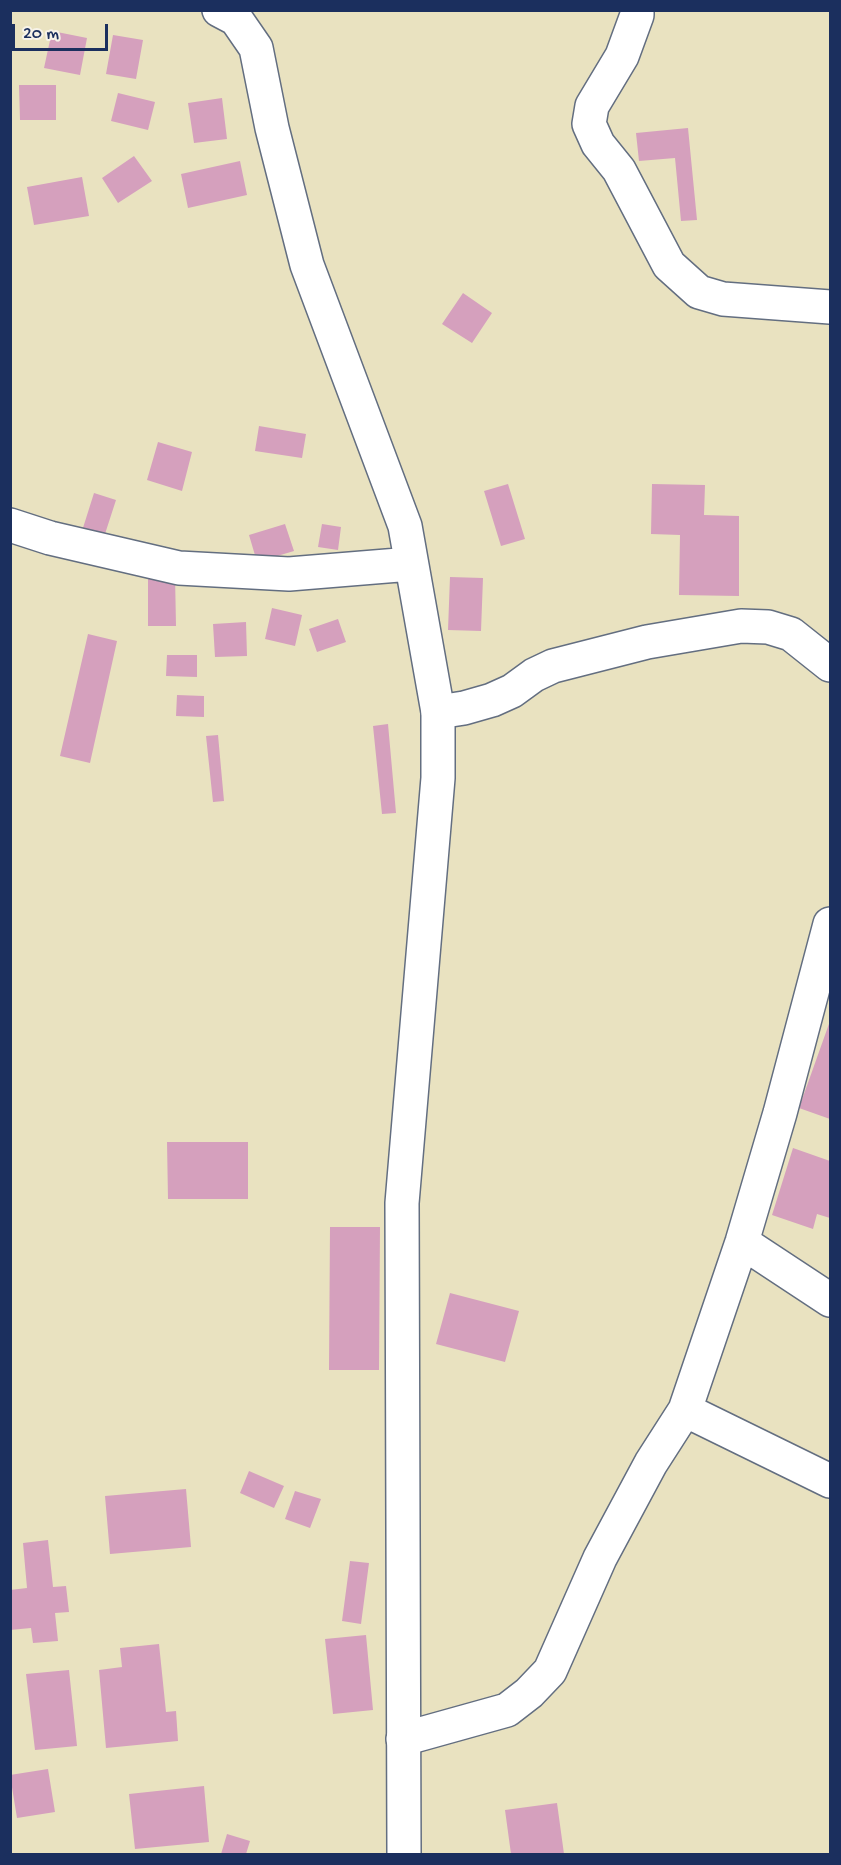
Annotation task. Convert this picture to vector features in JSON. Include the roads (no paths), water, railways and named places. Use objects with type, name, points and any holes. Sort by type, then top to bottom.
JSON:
[{"type":"street","points":[[219,10],[236,19],[256,48],[272,128],[307,265],[405,526],[438,712],[438,778],[402,1203],[404,1854]]},
{"type":"street","points":[[637,10],[622,56],[592,106],[590,124],[598,144],[619,170],[669,265],[699,292],[723,300],[831,307]]},
{"type":"street","points":[[10,525],[50,538],[179,568],[289,574],[411,564]]},
{"type":"street","points":[[438,712],[492,700],[512,691],[534,675],[553,666],[647,642],[741,626],[768,627],[791,634],[831,665]]},
{"type":"street","points":[[403,1739],[507,1710],[529,1693],[550,1671],[600,1558],[651,1463],[685,1410],[742,1242],[780,1113],[831,924]]},
{"type":"street","points":[[742,1242],[831,1300]]},
{"type":"street","points":[[685,1410],[831,1481]]}]
